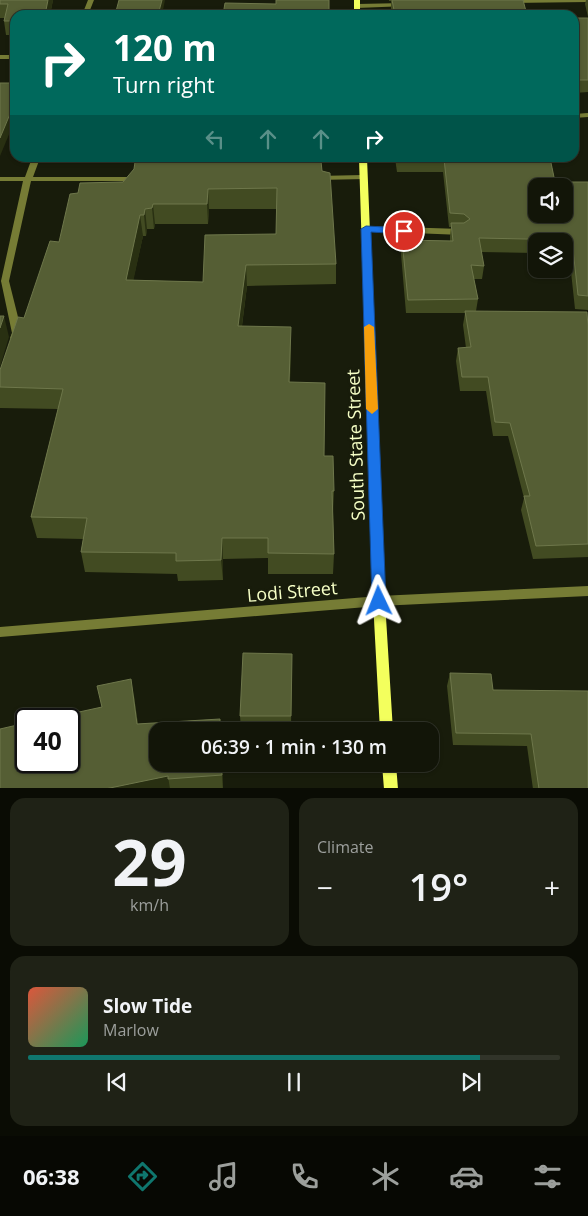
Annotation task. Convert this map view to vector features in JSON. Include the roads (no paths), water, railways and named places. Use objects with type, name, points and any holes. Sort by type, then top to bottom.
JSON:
[{"type":"street","points":[[501,2],[588,0]]},
{"type":"street","points":[[357,3],[415,4]]},
{"type":"street","points":[[11,352],[17,333],[5,281],[28,179],[34,162]]},
{"type":"street","name":"South State Street","points":[[363,162],[379,601],[386,722]]},
{"type":"street","points":[[304,178],[364,178]]},
{"type":"street","points":[[0,179],[147,179]]},
{"type":"street","points":[[366,229],[462,232]]},
{"type":"street","name":"Lodi Street","points":[[0,632],[379,601],[588,591]]},
{"type":"street","points":[[390,772],[391,788]]}]
